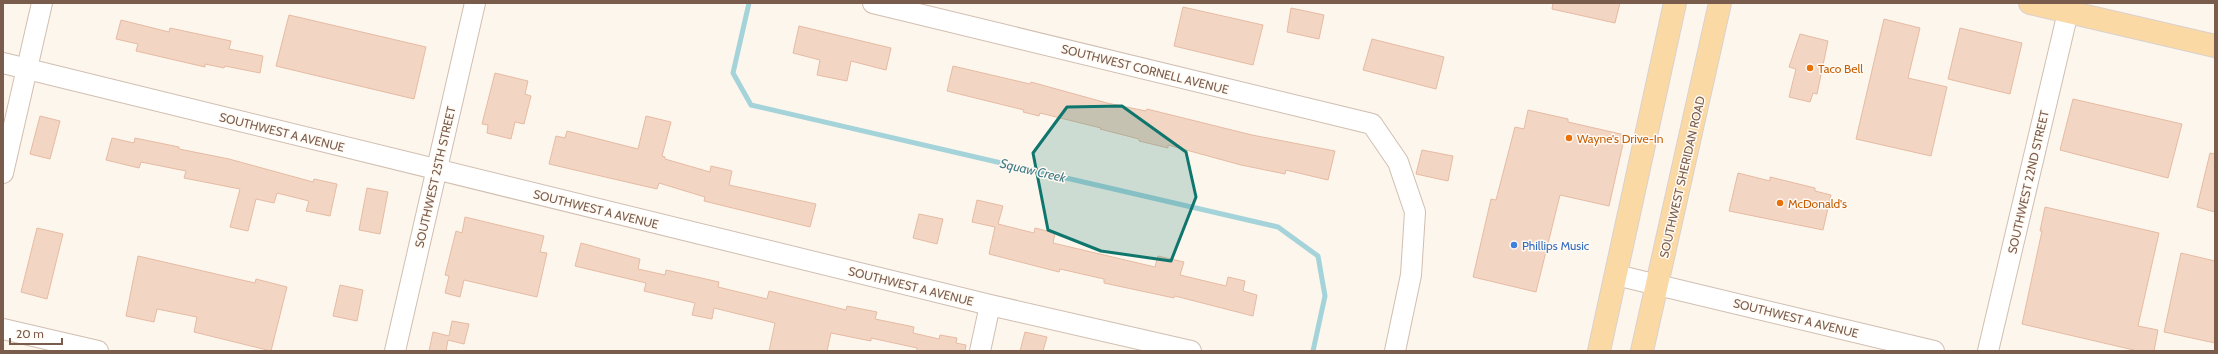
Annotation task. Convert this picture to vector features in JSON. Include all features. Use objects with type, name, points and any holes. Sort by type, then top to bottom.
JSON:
[{"type":"main road","points":[[1599,351],[1675,3]]},
{"type":"main road","name":"SOUTHWEST SHERIDAN ROAD","points":[[1642,351],[1720,3]]},
{"type":"main road","points":[[2030,3],[2215,46]]},
{"type":"street","points":[[3,173],[42,3]]},
{"type":"street","name":"SOUTHWEST 25TH STREET","points":[[395,351],[475,3]]},
{"type":"street","name":"SOUTHWEST CORNELL AVENUE","points":[[873,3],[934,10],[1372,124],[1398,162],[1415,212],[1411,275],[1395,351]]},
{"type":"street","name":"SOUTHWEST 22ND STREET","points":[[1988,351],[2068,12]]},
{"type":"street","name":"SOUTHWEST A AVENUE","points":[[3,63],[990,305],[1185,350]]},
{"type":"street","name":"SOUTHWEST A AVENUE","points":[[1616,275],[1934,351]]},
{"type":"street","points":[[980,351],[990,305]]},
{"type":"street","points":[[3,329],[98,351]]},
{"type":"highlighted area","points":[[1122,106],[1186,152],[1196,197],[1171,261],[1101,251],[1048,230],[1033,153],[1067,107]]},
{"type":"building","points":[[1553,3],[1620,3],[1615,23],[1552,9]]},
{"type":"building","points":[[1183,7],[1263,25],[1253,65],[1174,46]]},
{"type":"building","points":[[1291,8],[1324,15],[1319,39],[1287,32]]},
{"type":"building","points":[[289,15],[426,47],[414,99],[276,66]]},
{"type":"building","points":[[1884,19],[1920,28],[1908,78],[1947,87],[1931,156],[1856,139]]},
{"type":"building","points":[[121,20],[169,32],[170,28],[231,41],[229,49],[263,56],[260,73],[225,66],[224,68],[205,64],[205,67],[136,51],[138,44],[116,39]]},
{"type":"building","points":[[799,26],[891,48],[886,70],[851,61],[847,81],[817,75],[820,60],[793,53]]},
{"type":"building","points":[[1960,28],[2022,43],[2010,94],[1948,79]]},
{"type":"building","name":"Taco Bell","points":[[1800,34],[1828,41],[1817,94],[1813,93],[1810,102],[1789,97],[1796,69],[1789,67]]},
{"type":"building","points":[[1372,39],[1444,57],[1436,89],[1363,70]]},
{"type":"building","points":[[953,66],[1030,84],[1031,82],[1107,103],[1146,111],[1147,109],[1252,135],[1335,151],[1328,180],[1286,170],[1285,174],[1241,165],[1168,145],[1168,148],[1139,141],[1139,139],[1100,129],[1101,128],[1040,113],[1039,116],[1023,112],[1024,110],[947,91]]},
{"type":"building","points":[[495,73],[528,81],[525,94],[531,96],[524,124],[515,122],[511,139],[487,133],[488,125],[482,124]]},
{"type":"building","points":[[2073,99],[2182,124],[2168,178],[2060,150]]},
{"type":"building","points":[[1528,110],[1568,119],[1568,122],[1625,135],[1609,206],[1560,195],[1536,292],[1473,277],[1491,199],[1496,200],[1515,127],[1524,129]]},
{"type":"building","points":[[40,116],[60,121],[50,159],[30,154]]},
{"type":"building","points":[[646,116],[671,122],[662,156],[665,157],[665,159],[710,172],[711,166],[732,171],[729,185],[816,204],[810,227],[704,201],[705,197],[659,183],[657,189],[549,164],[556,136],[565,138],[567,131],[638,149]]},
{"type":"building","points":[[112,138],[134,143],[135,138],[229,159],[313,182],[314,179],[337,184],[330,216],[306,211],[309,201],[277,193],[274,203],[256,199],[248,231],[230,227],[240,189],[184,178],[186,171],[141,162],[139,168],[106,160]]},
{"type":"building","points":[[1422,150],[1453,156],[1448,181],[1416,174]]},
{"type":"building","points":[[2210,153],[2215,154],[2215,212],[2197,207]]},
{"type":"building","name":"McDonald's","points":[[1738,173],[1770,181],[1770,177],[1815,188],[1815,191],[1831,195],[1823,230],[1729,211]]},
{"type":"building","points":[[367,188],[388,192],[380,234],[359,230]]},
{"type":"building","points":[[977,200],[1003,206],[998,224],[1034,233],[1035,228],[1055,233],[1053,243],[1155,267],[1158,256],[1184,262],[1180,275],[1226,286],[1228,277],[1245,281],[1243,291],[1257,295],[1253,316],[1175,296],[1174,298],[1104,283],[1104,279],[1060,269],[1059,272],[989,254],[995,227],[972,222]]},
{"type":"building","points":[[2045,207],[2159,233],[2138,326],[2158,330],[2154,351],[2138,351],[2022,324],[2042,231],[2040,231]]},
{"type":"building","points":[[919,214],[943,219],[937,244],[913,238]]},
{"type":"building","points":[[465,217],[544,236],[540,252],[547,253],[537,297],[464,280],[460,297],[445,293],[449,276],[445,275],[456,231],[462,233]]},
{"type":"building","points":[[37,228],[63,234],[47,299],[21,292]]},
{"type":"building","points":[[581,243],[640,259],[638,269],[665,275],[666,270],[719,282],[718,287],[767,299],[769,291],[846,310],[847,306],[877,312],[875,319],[914,327],[913,333],[939,339],[940,335],[957,338],[956,343],[966,345],[965,351],[917,351],[917,348],[871,338],[871,341],[831,333],[827,351],[769,351],[775,323],[714,308],[712,319],[692,315],[695,303],[644,291],[646,283],[575,266]]},
{"type":"building","points":[[2181,253],[2215,261],[2215,343],[2164,332]]},
{"type":"building","points":[[138,256],[255,283],[256,279],[287,287],[271,351],[194,332],[197,317],[157,309],[154,322],[126,316]]},
{"type":"building","points":[[340,285],[363,290],[357,321],[333,316]]},
{"type":"building","points":[[452,321],[469,324],[464,344],[448,340],[446,351],[429,351],[433,332],[449,336]]},
{"type":"building","points":[[1025,332],[1047,337],[1043,351],[1020,351]]},
{"type":"waterway","name":"Squaw Creek","points":[[749,3],[733,73],[751,105],[1278,227],[1318,256],[1325,296],[1313,351]]},
{"type":"place","name":"Taco Bell","points":[[1810,68]]},
{"type":"place","name":"Wayne's Drive-In","points":[[1569,138]]},
{"type":"place","name":"McDonald's","points":[[1780,203]]},
{"type":"place","name":"Phillips Music","points":[[1514,245]]}]
